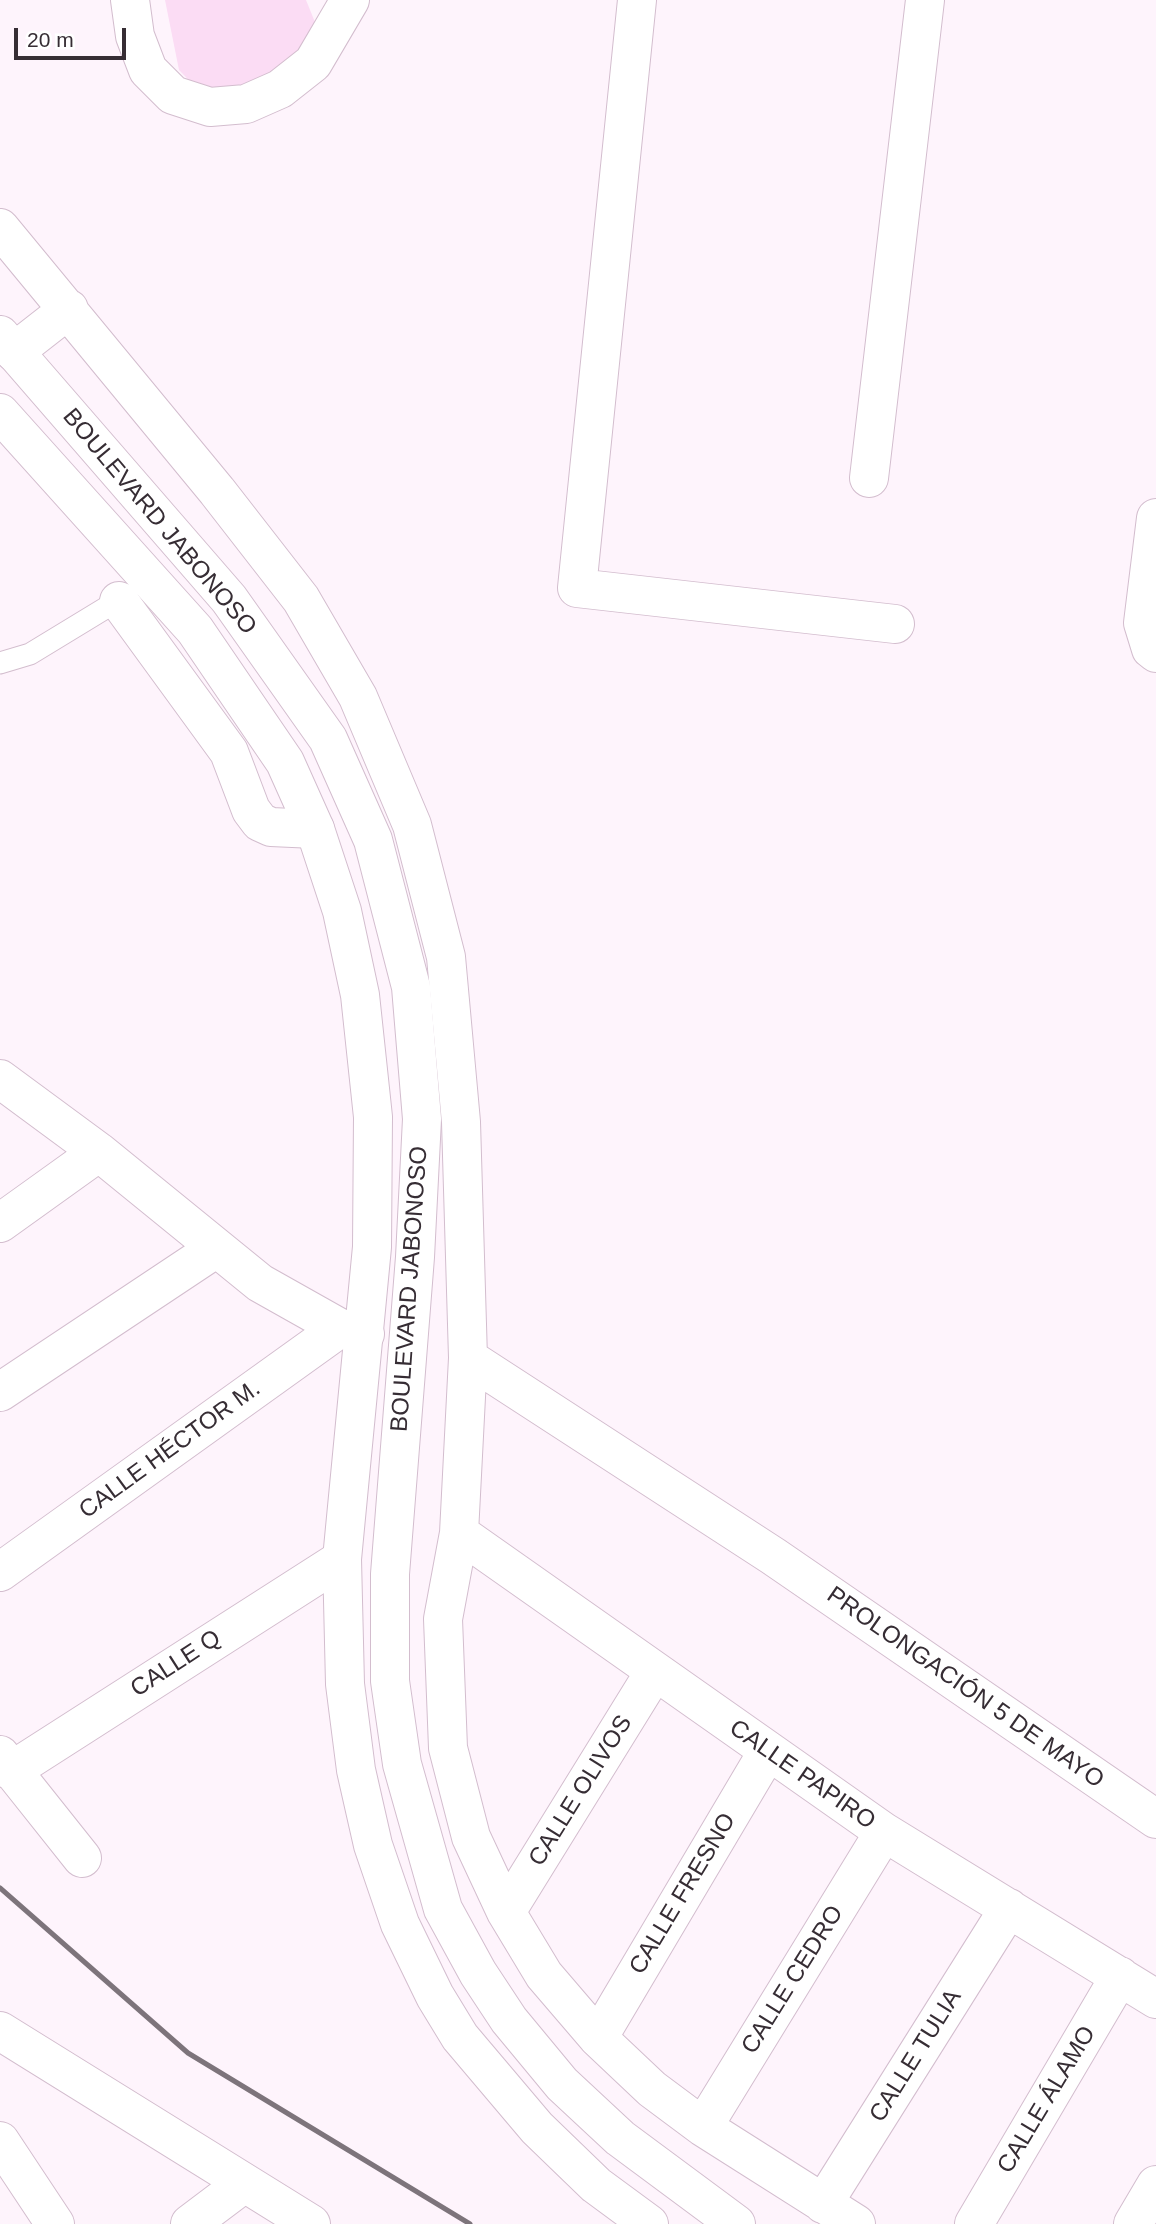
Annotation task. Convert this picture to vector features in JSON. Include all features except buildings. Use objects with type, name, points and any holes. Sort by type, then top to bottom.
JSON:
[{"type":"street","points":[[130,0],[135,36],[148,70],[173,95],[210,107],[246,104],[280,89],[313,62],[350,0]]},
{"type":"street","points":[[637,0],[577,588],[895,624]]},
{"type":"street","points":[[869,478],[925,0]]},
{"type":"street","points":[[0,228],[69,309],[301,599],[358,697],[412,825],[446,957],[461,1122],[468,1357],[459,1533],[443,1619],[448,1748],[471,1837],[506,1912],[544,1975],[598,2038],[652,2089],[703,2127],[856,2224]]},
{"type":"street","points":[[5,349],[69,309]]},
{"type":"street","name":"BOULEVARD JABONOSO","points":[[5,349],[229,599],[328,739],[373,840],[411,987],[422,1119],[415,1257],[390,1574],[390,1681],[401,1764],[443,1909],[478,1973],[509,2020],[562,2084],[620,2138],[736,2224]]},
{"type":"street","name":"BOULEVARD JABONOSO","points":[[0,413],[195,630],[285,762],[315,829],[342,911],[360,995],[373,1117],[372,1247],[353,1331],[342,1559],[345,1684],[356,1770],[373,1845],[400,1924],[435,1996],[483,2067],[537,2128],[596,2185],[649,2224]]},
{"type":"street","points":[[1154,651],[1143,623],[1156,518]]},
{"type":"street","points":[[119,601],[229,752],[251,810],[260,822],[271,827],[315,829]]},
{"type":"street","points":[[0,1079],[99,1152],[215,1250],[260,1283],[353,1331]]},
{"type":"street","points":[[0,1223],[99,1152]]},
{"type":"street","points":[[0,1392],[215,1250]]},
{"type":"street","name":"CALLE HÉCTOR M.","points":[[0,1572],[353,1331]]},
{"type":"street","name":"PROLONGACIÓN 5 DE MAYO","points":[[468,1357],[773,1556],[1156,1819]]},
{"type":"street","name":"CALLE PAPIRO","points":[[459,1533],[884,1832],[1156,1999]]},
{"type":"street","name":"CALLE Q","points":[[6,1763],[342,1559]]},
{"type":"street","name":"CALLE OLIVOS","points":[[506,1912],[655,1671]]},
{"type":"street","name":"CALLE FRESNO","points":[[598,2038],[768,1751]]},
{"type":"street","points":[[6,1763],[82,1858]]},
{"type":"street","name":"CALLE CEDRO","points":[[703,2127],[884,1832]]},
{"type":"street","name":"CALLE TULIA","points":[[823,2204],[1009,1908]]},
{"type":"street","name":"CALLE ÁLAMO","points":[[974,2224],[1120,1976]]},
{"type":"street","points":[[0,2031],[311,2224]]},
{"type":"street","points":[[0,2141],[55,2224]]},
{"type":"street","points":[[190,2224],[243,2184]]},
{"type":"street","points":[[1133,2224],[1156,2185]]},
{"type":"lane","points":[[0,663],[30,654],[119,601],[149,578]]},
{"type":"shaded area","points":[[165,0],[306,0],[323,42],[296,81],[207,99],[179,70]]},
{"type":"railway","points":[[0,1888],[188,2053],[470,2224]]}]
